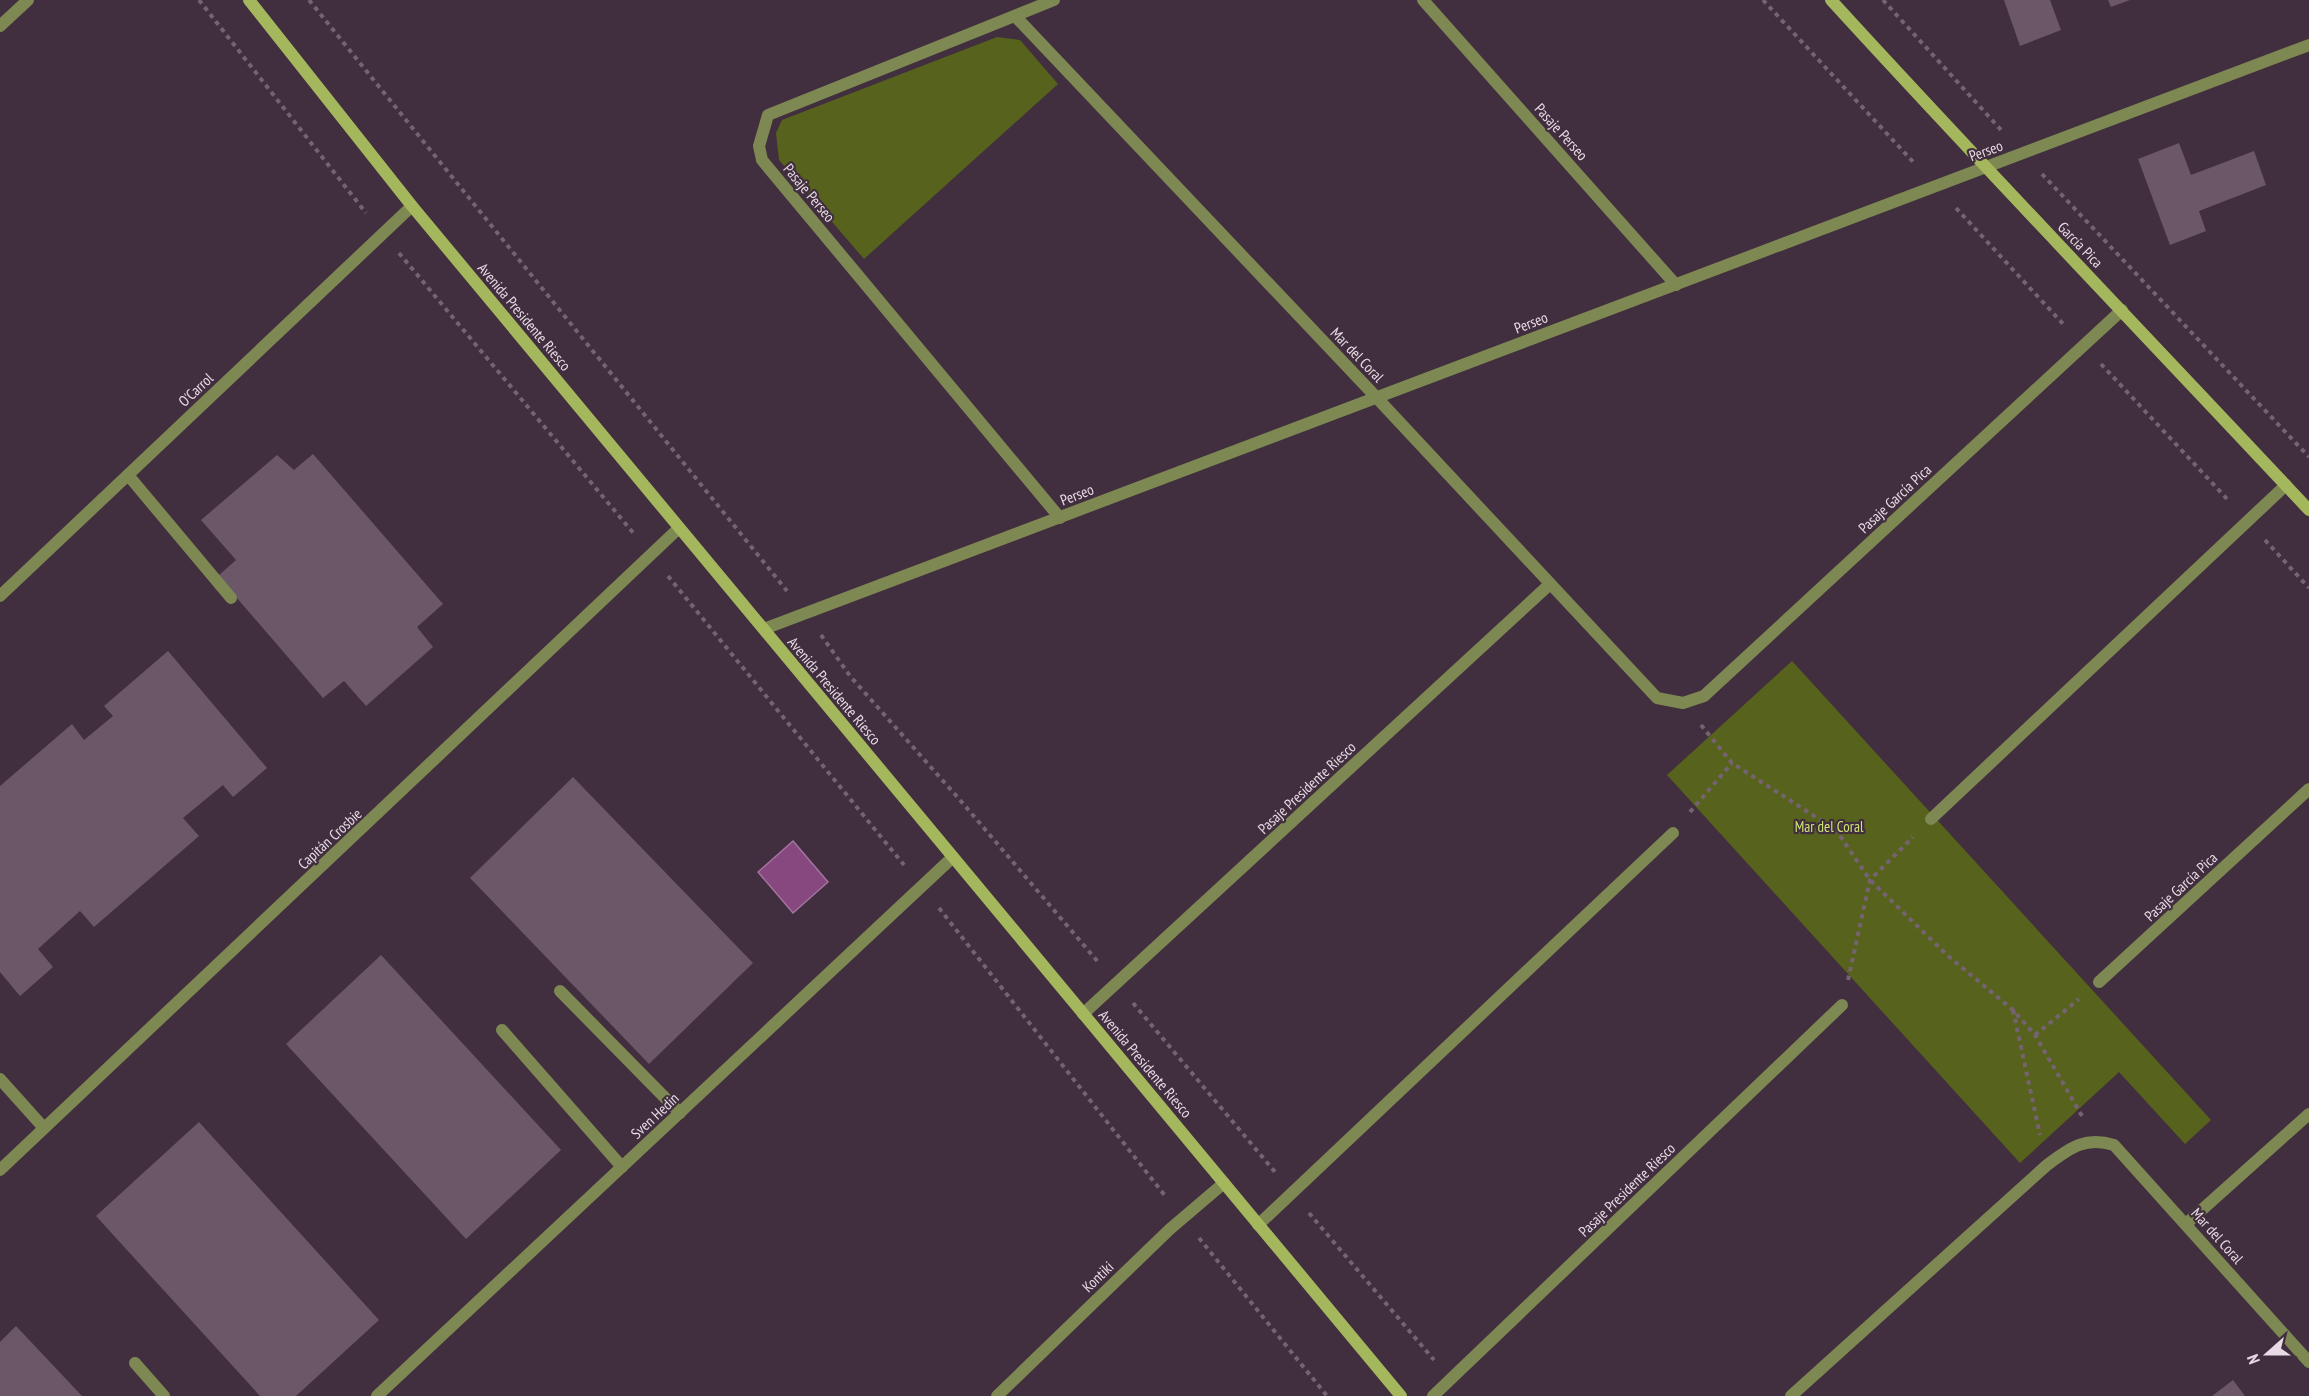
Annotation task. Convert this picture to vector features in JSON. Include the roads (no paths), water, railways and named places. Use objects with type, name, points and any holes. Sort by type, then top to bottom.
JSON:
[{"type":"main road","name":"Avenida Presidente Riesco","points":[[249,0],[412,206],[1401,1396]]},
{"type":"main road","name":"García Pica","points":[[1831,0],[1984,168],[2122,310],[2309,510]]},
{"type":"street","points":[[0,26],[28,0]]},
{"type":"street","name":"Pasaje Perseo","points":[[1054,0],[768,115],[759,146],[762,160],[1060,518]]},
{"type":"street","name":"Pasaje Perseo","points":[[1423,0],[1676,285]]},
{"type":"street","name":"Mar del Coral","points":[[1015,16],[1657,698],[1683,703]]},
{"type":"street","name":"Perseo","points":[[764,629],[2309,45]]},
{"type":"street","name":"O'Carrol","points":[[0,597],[412,206]]},
{"type":"street","name":"Pasaje García Pica","points":[[1683,703],[1704,696],[2122,310]]},
{"type":"street","points":[[128,475],[231,598]]},
{"type":"street","points":[[1931,819],[2286,485]]},
{"type":"street","name":"Capitán Crosbie","points":[[0,1170],[679,528]]},
{"type":"street","name":"Pasaje Presidente Riesco","points":[[1083,1014],[1551,584]]},
{"type":"street","name":"Pasaje García Pica","points":[[2099,982],[2309,789]]},
{"type":"street","points":[[1258,1225],[1673,833]]},
{"type":"street","name":"Sven Hedin","points":[[377,1396],[953,857]]},
{"type":"street","points":[[561,991],[680,1113]]},
{"type":"street","name":"Pasaje Presidente Riesco","points":[[1433,1396],[1842,1005]]},
{"type":"street","points":[[502,1030],[622,1167]]},
{"type":"street","points":[[0,1078],[44,1128]]},
{"type":"street","points":[[2186,1224],[2309,1114]]},
{"type":"street","name":"Mar del Coral","points":[[1791,1396],[2047,1165],[2070,1149],[2096,1140],[2114,1145],[2309,1362]]},
{"type":"street","name":"Kontiki","points":[[996,1396],[1182,1217],[1224,1183]]},
{"type":"street","points":[[135,1363],[164,1396]]}]
